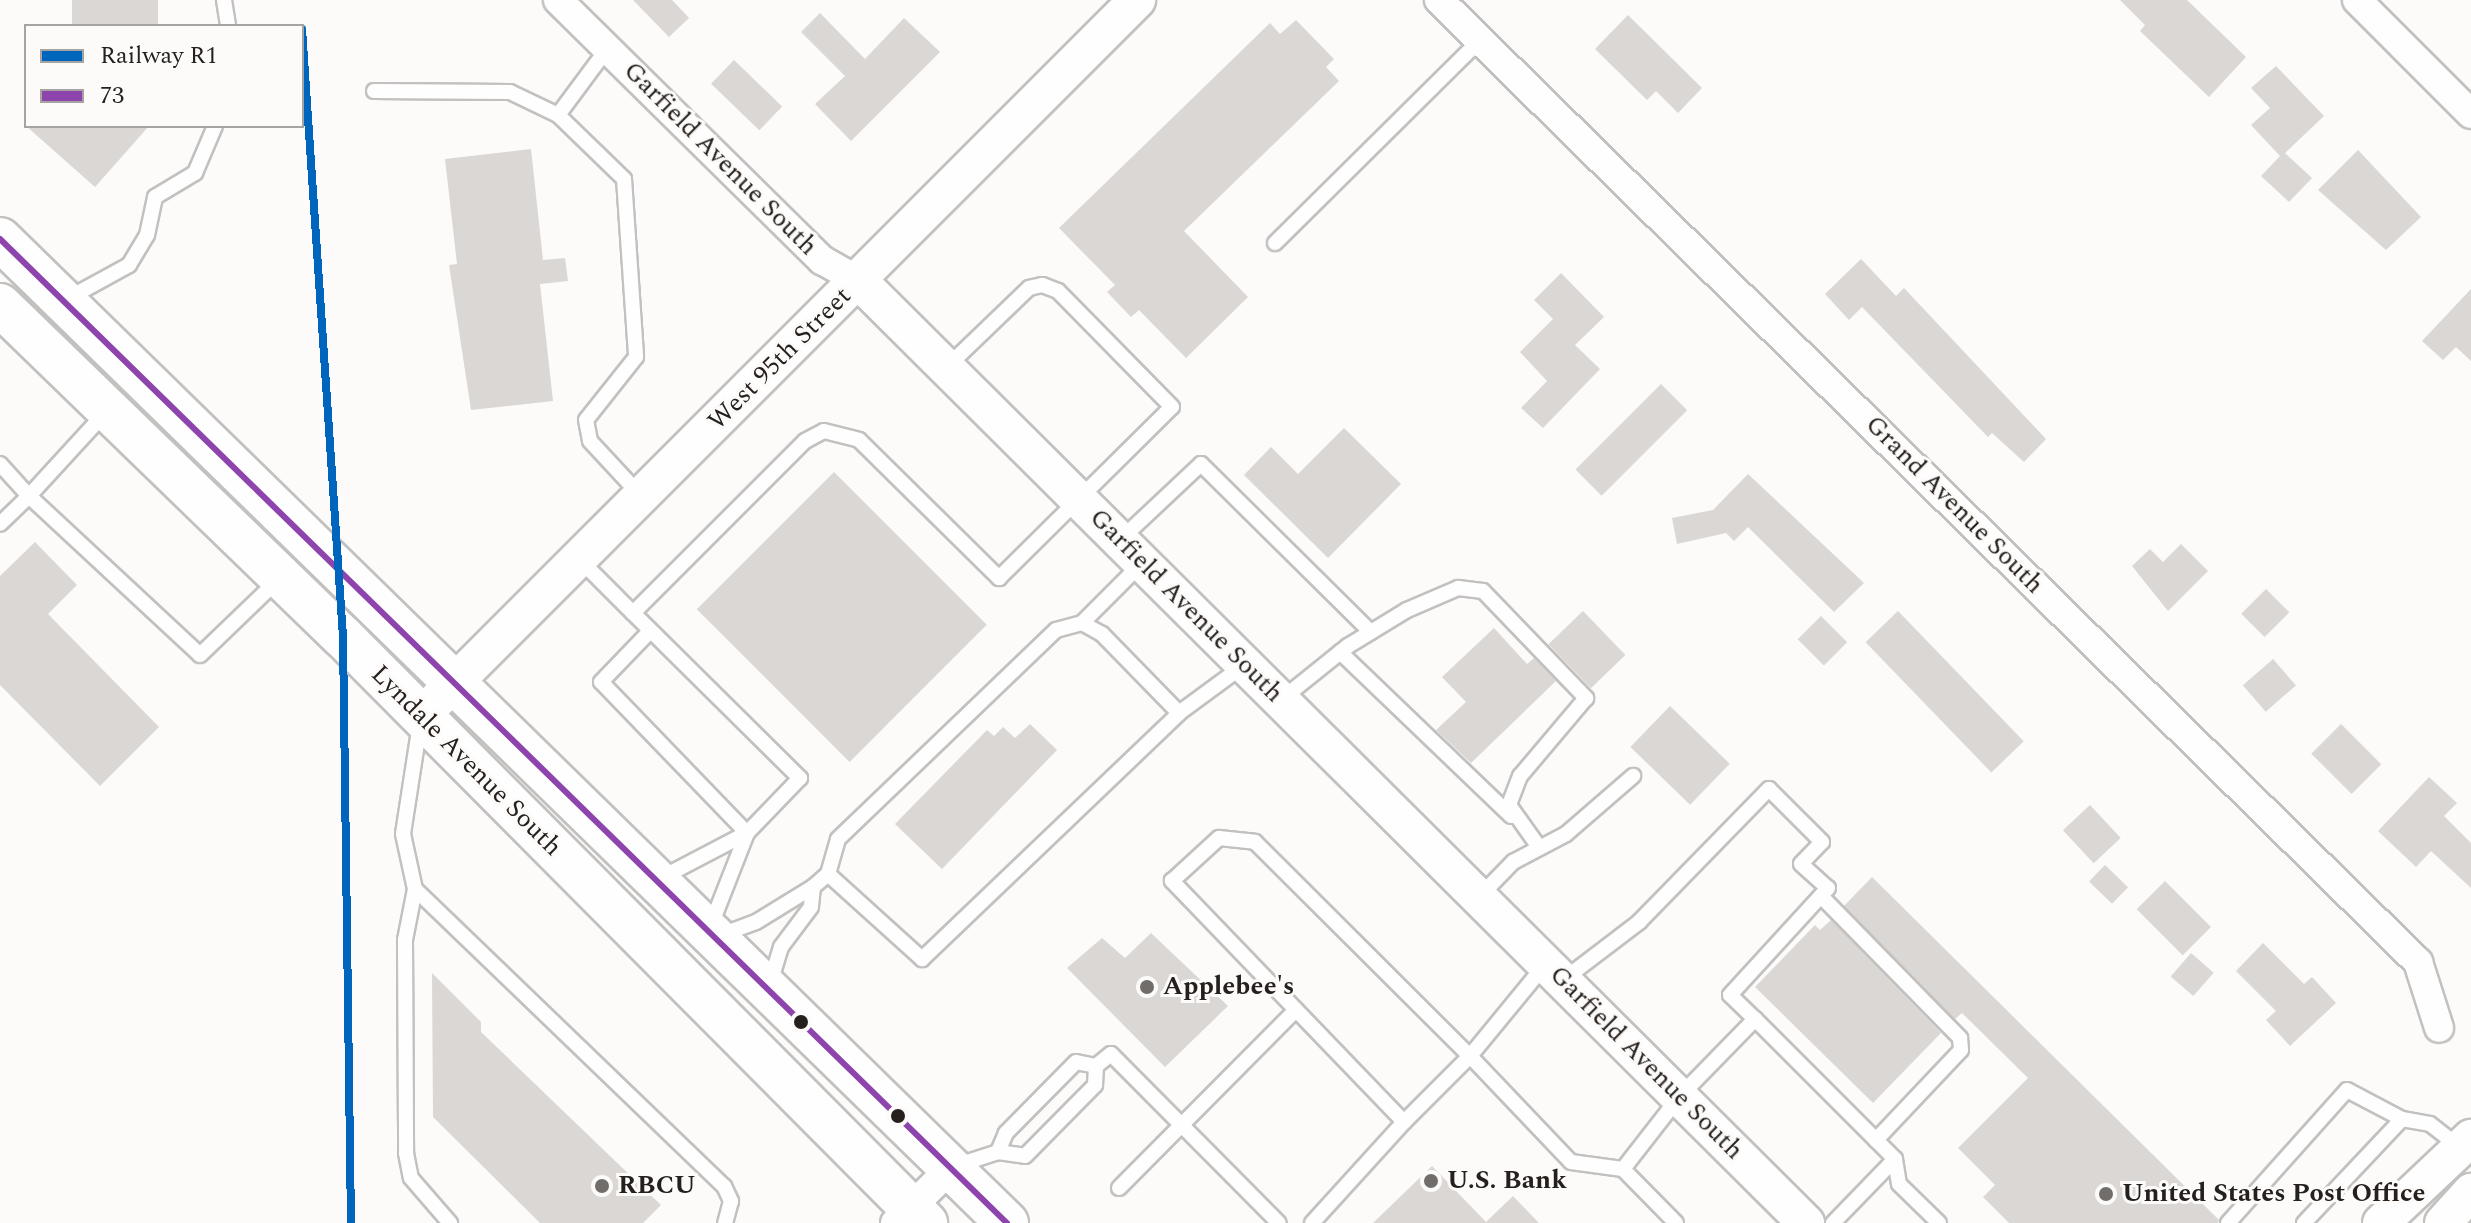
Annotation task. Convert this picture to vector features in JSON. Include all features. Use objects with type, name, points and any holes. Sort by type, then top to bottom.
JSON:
[{"type":"main road","name":"Lyndale Avenue South","points":[[0,239],[457,680],[1007,1223]]},
{"type":"main road","name":"Lyndale Avenue South","points":[[0,305],[421,716],[911,1218]]},
{"type":"street","name":"Garfield Avenue South","points":[[558,0],[822,260],[859,281],[1806,1223]]},
{"type":"street","name":"West 95th Street","points":[[421,716],[1137,0]]},
{"type":"street","name":"Grand Avenue South","points":[[1439,0],[2418,962],[2439,1028]]},
{"type":"street","points":[[2357,0],[2471,114]]},
{"type":"street","points":[[2381,1223],[2467,1150]]},
{"type":"street","points":[[911,1218],[951,1168]]},
{"type":"street","points":[[2443,1223],[2471,1192]]},
{"type":"lane","points":[[224,0],[228,24]]},
{"type":"lane","points":[[1275,243],[1480,40]]},
{"type":"lane","points":[[558,115],[607,49]]},
{"type":"lane","points":[[374,91],[510,92],[558,115],[624,179],[636,357],[586,420],[590,441],[642,497]]},
{"type":"lane","points":[[63,301],[129,265],[147,235],[155,197],[195,173],[214,128]]},
{"type":"lane","points":[[633,613],[805,441],[824,431],[859,440],[999,578],[1172,407],[1058,291],[1029,288],[947,368]]},
{"type":"lane","points":[[0,524],[108,410]]},
{"type":"lane","points":[[0,464],[29,496],[200,655],[281,577]]},
{"type":"lane","points":[[713,933],[756,922],[813,887],[828,874],[838,839],[1033,650],[1056,630],[1082,623],[1131,552],[1201,464],[1371,632]]},
{"type":"lane","points":[[579,559],[800,778],[747,833],[658,879]]},
{"type":"lane","points":[[1281,701],[1340,652],[1371,632],[1458,588],[1483,591],[1586,698],[1520,776],[1509,805],[1511,816]]},
{"type":"lane","points":[[1082,623],[1102,634],[1179,713]]},
{"type":"lane","points":[[650,631],[601,682],[747,833]]},
{"type":"lane","points":[[1340,652],[1511,816],[1539,847]]},
{"type":"lane","points":[[828,874],[922,959],[1179,713],[1244,664]]},
{"type":"lane","points":[[421,716],[403,834],[415,889],[405,940],[406,1153],[411,1178],[450,1223]]},
{"type":"lane","points":[[1479,898],[1513,862],[1566,834],[1633,776]]},
{"type":"lane","points":[[1312,1223],[1404,1122],[1554,972],[1639,922],[1769,789],[1822,842],[1801,864],[1828,888],[1730,995],[1895,1159],[1899,1184],[1939,1223]]},
{"type":"lane","points":[[713,933],[747,833]]},
{"type":"lane","points":[[1404,1122],[1172,881],[1219,838],[1255,842],[1470,1056],[1571,1162],[1623,1169],[1676,1223]]},
{"type":"lane","points":[[768,987],[781,947],[811,907],[813,887]]},
{"type":"lane","points":[[415,889],[724,1186],[731,1201],[725,1223]]},
{"type":"lane","points":[[1821,896],[1960,1038],[1961,1050],[1876,1140]]},
{"type":"lane","points":[[1119,1188],[1296,1010]]},
{"type":"lane","points":[[1623,1169],[1679,1097],[1755,1019]]},
{"type":"lane","points":[[951,1168],[998,1152],[1025,1156],[1095,1085],[1096,1066],[1111,1054],[1279,1223]]},
{"type":"lane","points":[[998,1152],[1006,1133],[1076,1062],[1096,1066]]},
{"type":"lane","points":[[2228,1223],[2347,1090],[2402,1119],[2430,1124],[2467,1150]]},
{"type":"lane","points":[[2304,1223],[2402,1119]]},
{"type":"lane","points":[[1833,1223],[1895,1159]]},
{"type":"building","points":[[72,0],[158,0],[158,24],[72,24]]},
{"type":"building","points":[[633,0],[672,0],[689,18],[669,37]]},
{"type":"building","points":[[2120,0],[2187,0],[2246,57],[2209,97],[2140,31],[2145,25]]},
{"type":"building","points":[[820,13],[865,59],[904,18],[940,52],[851,141],[815,104],[845,76],[801,32]]},
{"type":"building","points":[[1628,15],[1702,88],[1678,113],[1656,91],[1647,100],[1595,49]]},
{"type":"building","points":[[1296,20],[1334,59],[1326,67],[1339,81],[1184,231],[1248,297],[1186,358],[1139,310],[1131,317],[1107,292],[1115,285],[1059,228],[1270,23],[1280,34]]},
{"type":"building","points":[[734,60],[782,107],[759,130],[711,84]]},
{"type":"building","points":[[2276,66],[2324,116],[2285,153],[2312,178],[2289,202],[2261,176],[2280,156],[2251,125],[2270,108],[2251,88]]},
{"type":"building","points":[[28,128],[147,128],[95,187]]},
{"type":"building","points":[[531,149],[543,260],[565,258],[568,281],[540,284],[553,401],[471,410],[449,265],[457,264],[445,159]]},
{"type":"building","points":[[2358,150],[2421,217],[2386,250],[2318,190]]},
{"type":"building","points":[[1861,259],[1896,296],[1904,288],[2046,439],[2024,462],[1992,433],[1988,437],[1862,307],[1849,320],[1825,294]]},
{"type":"building","points":[[1561,273],[1604,317],[1575,345],[1600,369],[1543,428],[1521,408],[1547,381],[1520,352],[1553,319],[1534,300]]},
{"type":"building","points":[[2471,289],[2471,361],[2456,347],[2443,360],[2422,341]]},
{"type":"building","points":[[1661,384],[1687,410],[1602,496],[1575,470]]},
{"type":"building","points":[[1344,428],[1401,484],[1328,558],[1244,475],[1271,447],[1298,474]]},
{"type":"building","points":[[834,472],[987,625],[850,762],[697,609]]},
{"type":"building","points":[[1748,474],[1864,583],[1834,612],[1748,527],[1734,541],[1726,533],[1677,544],[1672,518],[1713,510]]},
{"type":"building","points":[[35,542],[77,585],[48,614],[159,727],[100,786],[0,685],[0,576]]},
{"type":"building","points":[[2181,544],[2208,571],[2168,611],[2132,566],[2150,549],[2163,562]]},
{"type":"building","points":[[2266,589],[2289,612],[2265,637],[2241,614]]},
{"type":"building","points":[[1583,611],[1625,655],[1591,688],[1548,644]]},
{"type":"building","points":[[1898,611],[2024,741],[1991,772],[1866,642]]},
{"type":"building","points":[[1821,616],[1847,642],[1824,665],[1798,639]]},
{"type":"building","points":[[1494,628],[1527,664],[1534,658],[1556,681],[1471,763],[1436,730],[1466,702],[1442,677]]},
{"type":"building","points":[[2273,659],[2296,685],[2266,712],[2243,685]]},
{"type":"building","points":[[1670,706],[1730,764],[1690,805],[1630,747]]},
{"type":"building","points":[[1030,724],[1057,750],[942,869],[895,824],[987,730],[994,736],[1003,727],[1015,738]]},
{"type":"building","points":[[2341,724],[2381,764],[2352,794],[2311,754]]},
{"type":"building","points":[[2429,777],[2457,803],[2444,816],[2471,843],[2471,888],[2431,851],[2416,867],[2378,831]]},
{"type":"building","points":[[2090,805],[2121,838],[2094,863],[2063,830]]},
{"type":"building","points":[[2105,865],[2128,887],[2112,904],[2089,882]]},
{"type":"building","points":[[1872,877],[2219,1220],[2218,1223],[2009,1223],[1983,1197],[1995,1185],[1958,1148],[2028,1078],[1962,1013],[1955,1019],[1844,906]]},
{"type":"building","points":[[2165,881],[2211,927],[2183,955],[2137,909]]},
{"type":"building","points":[[1831,920],[1941,1033],[1873,1103],[1755,987],[1815,925],[1820,930]]},
{"type":"building","name":"Applebee's","points":[[1151,933],[1228,1006],[1165,1067],[1067,968],[1102,938],[1125,958]]},
{"type":"building","points":[[2263,943],[2304,984],[2312,977],[2336,1003],[2290,1046],[2266,1020],[2276,1011],[2236,971]]},
{"type":"building","points":[[2191,953],[2214,973],[2193,996],[2171,976]]},
{"type":"building","points":[[432,973],[481,1022],[481,1032],[661,1205],[643,1223],[540,1223],[433,1117]]},
{"type":"building","name":"U.S. Bank","points":[[1432,1166],[1486,1222],[1513,1196],[1539,1223],[1373,1223]]},
{"type":"rail line","name":"R1","points":[[304,59],[343,637],[351,1223]]},
{"type":"transit line","name":"73","points":[[0,239],[1007,1223]]},
{"type":"place","name":"Applebee's","points":[[1147,987]]},
{"type":"place","name":"U.S. Bank","points":[[1431,1181]]},
{"type":"place","name":"RBCU","points":[[602,1186]]},
{"type":"place","name":"United States Post Office","points":[[2106,1194]]}]
